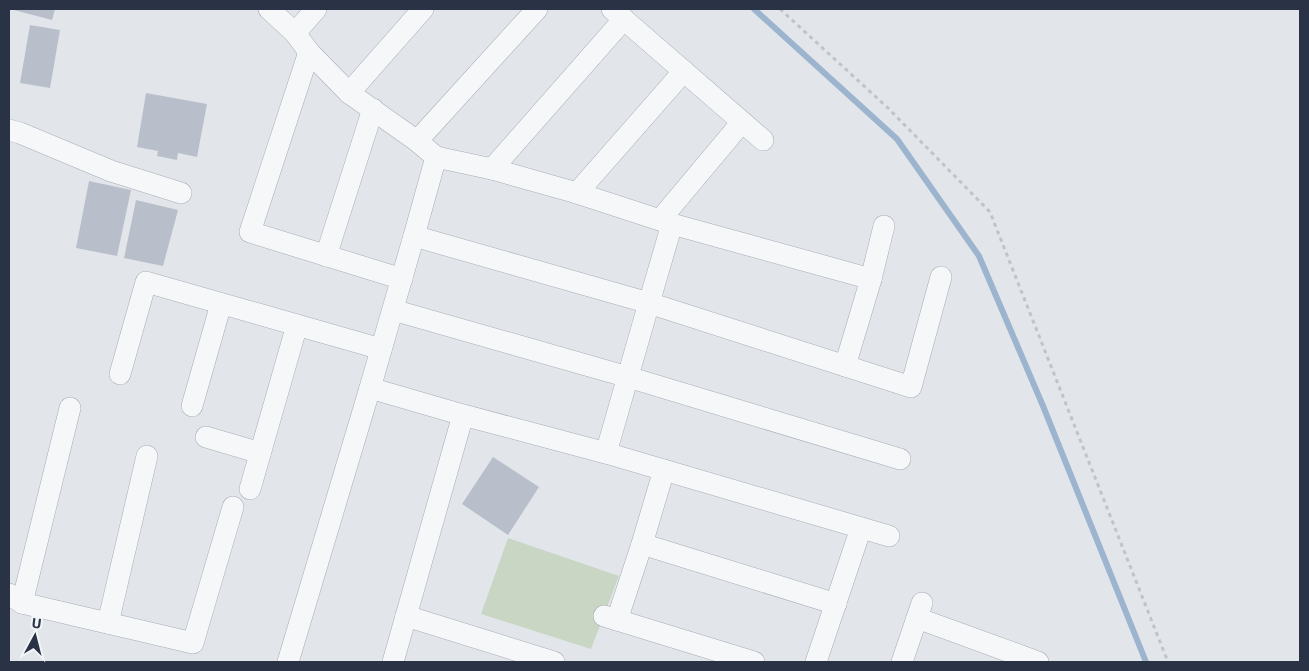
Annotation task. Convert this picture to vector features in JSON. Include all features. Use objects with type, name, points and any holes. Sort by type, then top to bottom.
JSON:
[{"type":"street","points":[[269,9],[295,33],[309,52],[349,93],[436,157],[492,169],[577,193],[666,222],[871,279]]},
{"type":"street","points":[[295,33],[316,9]]},
{"type":"street","points":[[349,93],[423,9]]},
{"type":"street","points":[[416,141],[537,9]]},
{"type":"street","points":[[492,169],[618,14],[762,140]]},
{"type":"street","points":[[309,52],[250,232],[402,279]]},
{"type":"street","points":[[577,193],[684,71]]},
{"type":"street","points":[[326,256],[373,109]]},
{"type":"street","points":[[606,453],[649,303],[666,222],[742,122]]},
{"type":"street","points":[[9,130],[112,171],[181,193]]},
{"type":"street","points":[[288,662],[393,310],[436,157]]},
{"type":"street","points":[[845,366],[871,279],[884,226]]},
{"type":"street","points":[[414,236],[649,303],[911,387],[941,277]]},
{"type":"street","points":[[120,374],[146,282],[381,350]]},
{"type":"street","points":[[192,406],[221,304]]},
{"type":"street","points":[[393,310],[628,377],[900,460]]},
{"type":"street","points":[[250,489],[296,326]]},
{"type":"street","points":[[370,388],[606,453],[889,536]]},
{"type":"street","points":[[70,408],[16,598],[108,623],[193,643],[233,507]]},
{"type":"street","points":[[394,662],[463,415]]},
{"type":"street","points":[[206,437],[260,453]]},
{"type":"street","points":[[108,623],[147,456]]},
{"type":"street","points":[[664,470],[642,544],[610,618],[754,662]]},
{"type":"street","points":[[816,662],[861,528]]},
{"type":"street","points":[[642,544],[836,604]]},
{"type":"street","points":[[902,662],[920,611],[1038,662]]},
{"type":"street","points":[[406,616],[554,662]]},
{"type":"path","points":[[780,9],[888,108],[990,212],[1168,662]]},
{"type":"green space","points":[[508,538],[619,576],[591,649],[481,614]]},
{"type":"building","points":[[10,9],[55,9],[52,20]]},
{"type":"building","points":[[30,25],[60,30],[50,88],[20,83]]},
{"type":"building","points":[[146,93],[207,104],[197,157],[178,153],[177,160],[157,156],[158,151],[137,147]]},
{"type":"building","points":[[89,181],[131,190],[117,256],[76,248]]},
{"type":"building","points":[[136,200],[178,210],[163,266],[124,258]]},
{"type":"building","points":[[493,457],[539,487],[508,535],[462,504]]},
{"type":"waterway","points":[[754,9],[897,139],[979,256],[1043,406],[1146,662]]}]
